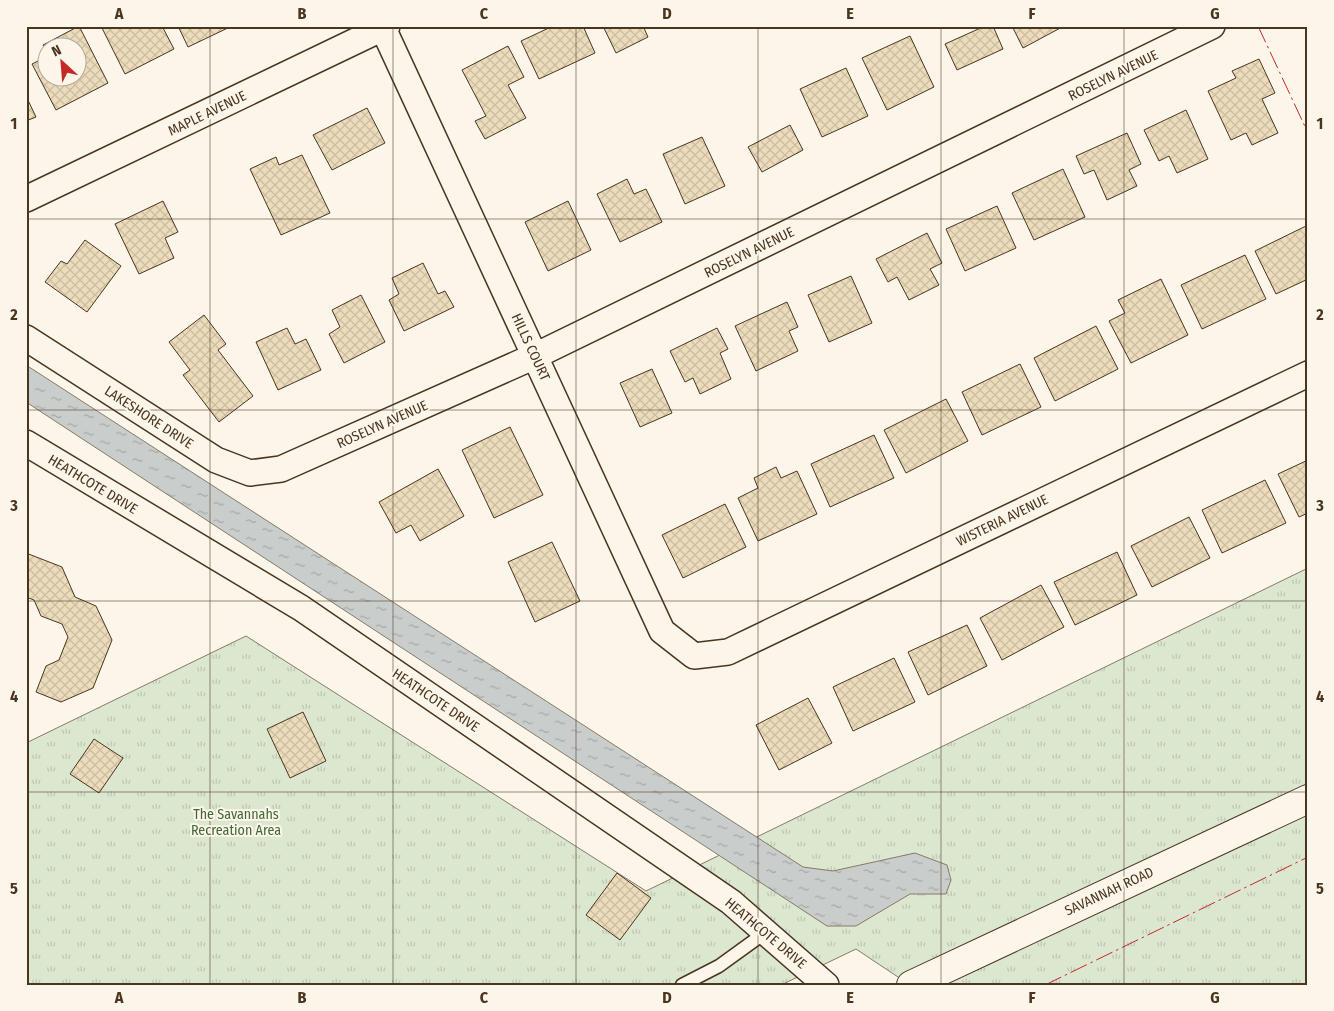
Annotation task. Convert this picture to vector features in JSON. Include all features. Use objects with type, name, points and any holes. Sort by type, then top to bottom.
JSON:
[{"type":"street","name":"ROSELYN AVENUE","points":[[281,469],[535,356],[1212,26]]},
{"type":"street","name":"HILLS COURT","points":[[384,27],[662,631],[694,656]]},
{"type":"street","name":"MAPLE AVENUE","points":[[26,199],[384,27]]},
{"type":"street","name":"LAKESHORE DRIVE","points":[[26,338],[216,460],[250,473],[281,469]]},
{"type":"street","name":"WISTERIA AVENUE","points":[[694,656],[728,652],[1308,374]]},
{"type":"street","name":"HEATHCOTE DRIVE","points":[[26,443],[301,608],[731,902],[826,985]]},
{"type":"street","name":"SAVANNAH ROAD","points":[[911,985],[1308,799]]},
{"type":"lane","points":[[682,985],[719,966],[766,932]]},
{"type":"green space","name":"The Savannahs Recreation Area","points":[[1308,568],[1308,985],[910,985],[856,949],[781,985],[26,985],[26,743],[246,636],[646,891]]},
{"type":"water","points":[[26,365],[803,867],[833,871],[915,853],[947,865],[951,880],[946,894],[910,894],[856,926],[827,926],[26,402]]},
{"type":"building","points":[[79,26],[85,38],[56,38]]},
{"type":"building","points":[[101,26],[162,26],[174,49],[125,74]]},
{"type":"building","points":[[178,26],[232,26],[188,47]]},
{"type":"building","points":[[553,26],[583,26],[595,53],[539,79],[521,41]]},
{"type":"building","points":[[603,26],[643,26],[648,37],[616,53]]},
{"type":"building","points":[[985,26],[993,26],[1003,49],[957,70],[945,44]]},
{"type":"building","points":[[1012,26],[1064,26],[1023,48]]},
{"type":"building","points":[[910,36],[934,87],[887,110],[862,58]]},
{"type":"building","points":[[88,44],[108,83],[56,110],[45,88],[88,88]]},
{"type":"building","points":[[508,46],[524,77],[508,85],[526,118],[485,139],[475,121],[486,116],[462,70]]},
{"type":"building","points":[[1259,59],[1275,93],[1262,99],[1278,133],[1252,145],[1246,133],[1231,140],[1208,91],[1236,78],[1232,71]]},
{"type":"building","points":[[38,61],[38,76],[32,64]]},
{"type":"building","points":[[846,68],[868,116],[822,137],[800,89]]},
{"type":"building","points":[[26,96],[36,117],[26,121]]},
{"type":"building","points":[[367,108],[385,143],[332,170],[313,135]]},
{"type":"building","points":[[1186,110],[1208,159],[1177,173],[1169,156],[1159,161],[1144,130]]},
{"type":"building","points":[[790,125],[803,150],[762,172],[748,147]]},
{"type":"building","points":[[1127,133],[1141,164],[1129,170],[1137,186],[1107,200],[1094,170],[1084,174],[1076,156]]},
{"type":"building","points":[[702,137],[725,186],[685,204],[663,154]]},
{"type":"building","points":[[302,155],[330,213],[281,235],[250,169],[276,157],[279,165]]},
{"type":"building","points":[[1063,169],[1085,217],[1034,240],[1012,193]]},
{"type":"building","points":[[627,179],[634,194],[646,189],[662,222],[620,242],[597,194]]},
{"type":"building","points":[[163,201],[178,232],[165,238],[174,258],[139,274],[115,224]]},
{"type":"building","points":[[568,201],[591,250],[548,271],[525,222]]},
{"type":"building","points":[[997,206],[1016,248],[965,271],[946,229]]},
{"type":"building","points":[[1308,225],[1308,279],[1276,294],[1255,251]]},
{"type":"building","points":[[927,233],[942,263],[930,269],[939,285],[909,300],[897,277],[888,282],[876,259]]},
{"type":"building","points":[[85,240],[121,266],[87,312],[45,282],[61,261],[67,264]]},
{"type":"building","points":[[1245,255],[1266,299],[1202,329],[1181,285]]},
{"type":"building","points":[[423,263],[438,294],[445,291],[454,307],[404,331],[389,300],[399,294],[392,278]]},
{"type":"building","points":[[851,276],[872,323],[829,342],[808,295]]},
{"type":"building","points":[[1161,279],[1188,335],[1131,363],[1109,321],[1125,313],[1118,300]]},
{"type":"building","points":[[361,295],[385,342],[344,363],[329,334],[340,327],[332,310]]},
{"type":"building","points":[[787,302],[798,327],[789,331],[798,351],[756,371],[735,326]]},
{"type":"building","points":[[204,315],[226,344],[218,350],[253,396],[219,422],[183,375],[190,370],[169,342]]},
{"type":"building","points":[[1096,326],[1118,369],[1055,401],[1034,358]]},
{"type":"building","points":[[287,328],[295,344],[306,339],[321,370],[278,390],[256,342]]},
{"type":"building","points":[[717,328],[728,349],[720,353],[731,379],[700,394],[693,378],[685,382],[670,351]]},
{"type":"building","points":[[1020,364],[1041,407],[982,435],[962,392]]},
{"type":"building","points":[[652,369],[672,413],[640,427],[620,383]]},
{"type":"building","points":[[946,399],[968,441],[906,473],[884,430]]},
{"type":"building","points":[[510,427],[543,495],[494,518],[462,450]]},
{"type":"building","points":[[874,435],[894,478],[830,507],[811,464]]},
{"type":"building","points":[[1308,460],[1308,513],[1299,517],[1278,474]]},
{"type":"building","points":[[776,467],[781,478],[797,471],[817,514],[758,541],[738,498],[758,488],[754,478]]},
{"type":"building","points":[[438,469],[464,516],[420,541],[411,525],[396,533],[379,502]]},
{"type":"building","points":[[1265,480],[1286,523],[1222,553],[1202,510]]},
{"type":"building","points":[[725,504],[746,547],[683,578],[662,535]]},
{"type":"building","points":[[1189,517],[1210,558],[1152,587],[1131,546]]},
{"type":"building","points":[[552,542],[580,601],[535,622],[508,562]]},
{"type":"building","points":[[1117,552],[1137,595],[1075,625],[1054,582]]},
{"type":"building","points":[[26,553],[62,567],[75,597],[96,606],[112,640],[93,688],[61,702],[36,692],[46,666],[59,660],[68,637],[62,624],[41,616],[34,600],[26,597]]},
{"type":"building","points":[[1041,585],[1064,627],[1002,660],[980,618]]},
{"type":"building","points":[[967,625],[987,666],[928,695],[908,652]]},
{"type":"building","points":[[894,658],[915,702],[853,731],[833,687]]},
{"type":"building","points":[[808,698],[832,743],[779,770],[756,725]]},
{"type":"building","points":[[303,712],[326,761],[290,778],[267,729]]},
{"type":"building","points":[[94,739],[123,758],[99,793],[70,774]]},
{"type":"building","points":[[617,873],[651,898],[620,940],[586,915]]},
{"type":"power","points":[[1258,26],[1308,133]]},
{"type":"power","points":[[1045,985],[1308,857]]}]
